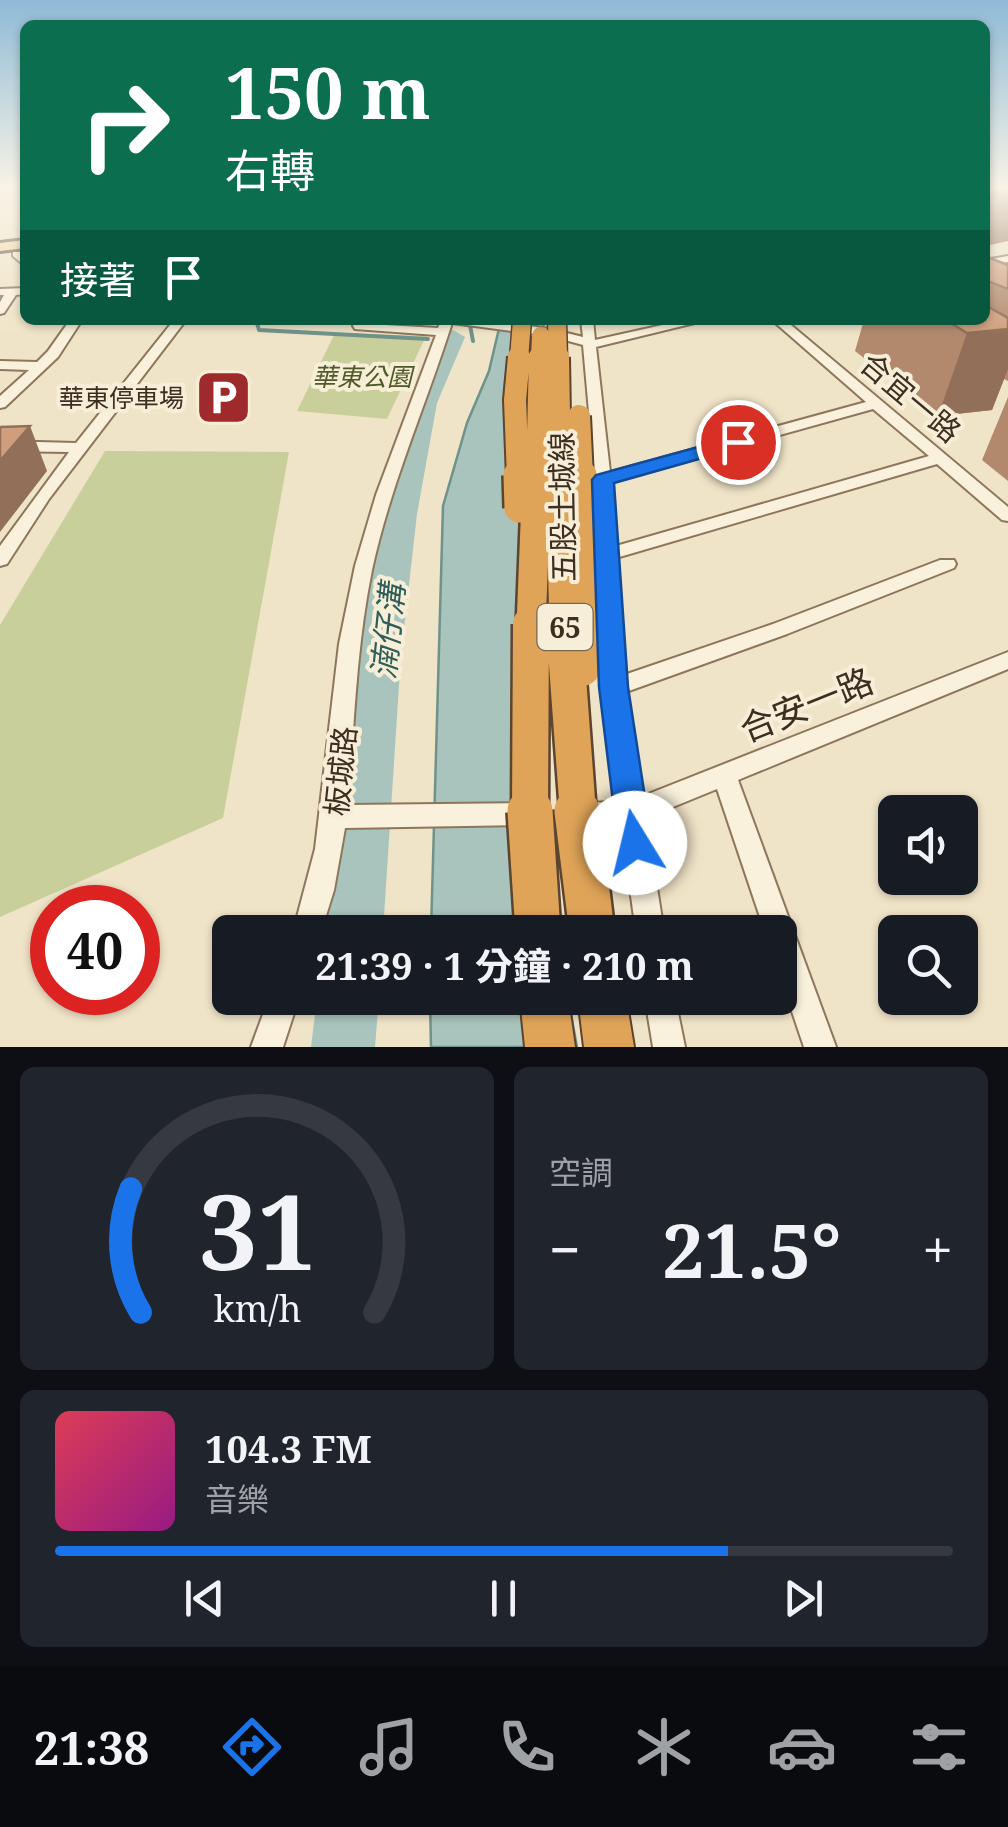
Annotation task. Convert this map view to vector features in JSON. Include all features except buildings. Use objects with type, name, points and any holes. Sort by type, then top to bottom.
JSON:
[{"type":"highway","name":"五股土城線","points":[[536,915],[530,856],[528,606],[554,327]]},
{"type":"highway","points":[[554,327],[587,573],[582,815],[591,915]]},
{"type":"highway","points":[[546,1015],[550,1047]]},
{"type":"highway","points":[[604,1015],[609,1047]]},
{"type":"street","points":[[0,311],[12,292]]},
{"type":"street","points":[[0,404],[41,366],[72,325]]},
{"type":"street","points":[[0,560],[80,448],[176,325]]},
{"type":"street","points":[[360,325],[418,325]]},
{"type":"street","name":"板城路","points":[[313,915],[324,884],[336,817],[356,604],[378,510],[451,325]]},
{"type":"street","points":[[503,325],[596,325]]},
{"type":"street","name":"合宜一路","points":[[784,325],[1008,516]]},
{"type":"street","points":[[554,327],[603,480],[614,687],[647,915]]},
{"type":"street","points":[[0,365],[41,366]]},
{"type":"street","points":[[603,480],[874,404]]},
{"type":"street","points":[[0,446],[80,448]]},
{"type":"street","points":[[608,554],[940,458]]},
{"type":"street","points":[[614,687],[947,564]]},
{"type":"street","name":"合安一路","points":[[630,813],[1008,660]]},
{"type":"street","points":[[724,774],[820,1047]]},
{"type":"street","points":[[336,817],[630,813]]},
{"type":"street","points":[[266,1047],[278,1015]]},
{"type":"street","points":[[663,1015],[670,1047]]},
{"type":"green space","name":"華東公園","points":[[335,333],[426,336],[387,419],[297,411]]},
{"type":"green space","points":[[105,451],[289,452],[223,818],[72,885],[30,885],[30,904],[0,917],[0,625]]},
{"type":"water","points":[[500,325],[544,325],[533,350],[542,514],[548,892],[553,915],[431,915],[443,506],[467,423],[489,371]]},
{"type":"water","points":[[430,1015],[571,1015],[577,1047],[431,1047]]},
{"type":"waterway","points":[[258,325],[259,330],[428,339]]},
{"type":"waterway","points":[[470,325],[473,341]]},
{"type":"waterway","name":"湳仔溝","points":[[356,915],[380,655],[400,514],[423,403],[453,337]]},
{"type":"waterway","name":"湳仔溝","points":[[343,1047],[346,1015]]},
{"type":"place","name":"華東停車場","points":[[223,397]]},
{"type":"route","points":[[635,843],[614,687],[603,480],[738,442]]}]
